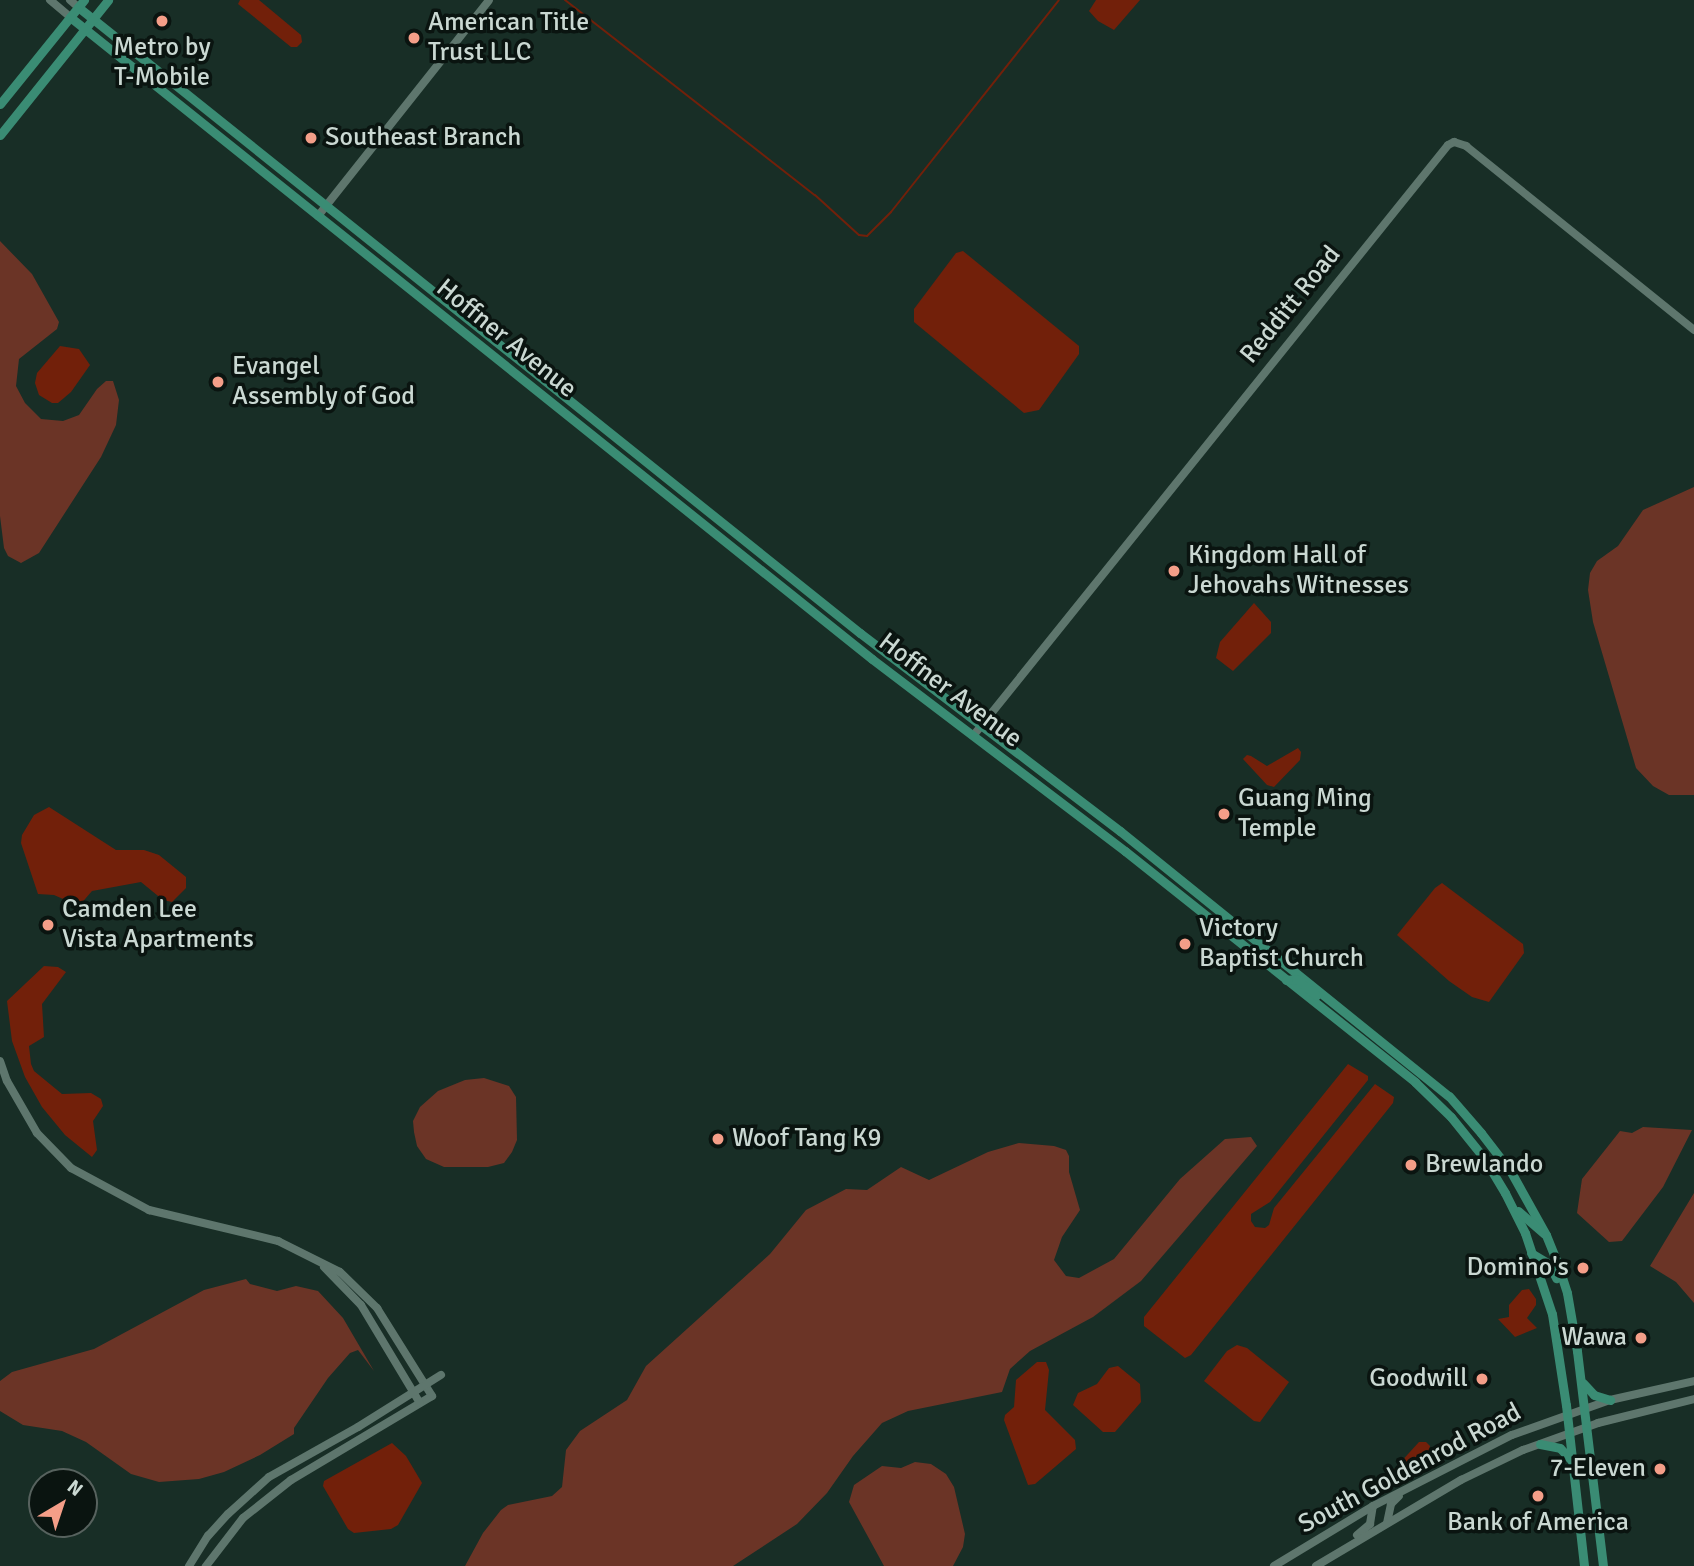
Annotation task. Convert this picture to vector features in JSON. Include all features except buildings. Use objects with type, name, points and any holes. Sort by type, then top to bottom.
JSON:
[{"type":"main road","points":[[0,135],[108,0]]},
{"type":"main road","points":[[0,104],[81,3]]},
{"type":"main road","name":"Hoffner Avenue","points":[[81,3],[93,19],[325,205],[755,549],[1128,837],[1432,1081],[1461,1109],[1504,1163],[1545,1235],[1567,1293],[1603,1566]]},
{"type":"main road","name":"Hoffner Avenue","points":[[70,17],[748,560],[1083,819],[1430,1096],[1469,1138],[1492,1169],[1514,1209],[1552,1314],[1567,1413],[1584,1566]]},
{"type":"main road","points":[[522,380],[532,380],[571,412],[587,414]]},
{"type":"main road","points":[[591,434],[608,438],[647,468],[655,469]]},
{"type":"main road","points":[[712,531],[739,545],[755,549]]},
{"type":"main road","points":[[748,560],[763,562],[780,574],[786,573]]},
{"type":"main road","points":[[1083,819],[1099,821],[1122,837],[1128,837]]},
{"type":"main road","points":[[1154,875],[1164,876],[1180,889],[1196,892]]},
{"type":"main road","points":[[1226,932],[1237,934],[1272,962],[1282,960]]},
{"type":"main road","points":[[1286,980],[1296,979],[1341,1015],[1353,1017]]},
{"type":"main road","points":[[1492,1169],[1500,1176],[1527,1221],[1545,1235]]},
{"type":"main road","points":[[1531,1253],[1549,1264],[1555,1273],[1572,1321]]},
{"type":"main road","points":[[1580,1378],[1594,1395],[1610,1400]]},
{"type":"main road","points":[[1540,1444],[1560,1448],[1573,1463]]},
{"type":"street","name":"Hoffner Avenue","points":[[50,0],[70,17]]},
{"type":"street","name":"Hoffner Avenue","points":[[70,0],[81,3]]},
{"type":"street","points":[[318,216],[489,0]]},
{"type":"street","name":"Redditt Road","points":[[973,736],[1448,145],[1466,146],[1694,330]]},
{"type":"street","points":[[0,1061],[7,1081],[37,1133],[71,1168],[149,1210],[253,1234],[310,1256],[340,1272],[367,1296],[390,1326],[432,1396],[295,1477],[243,1518],[205,1566]]},
{"type":"street","points":[[310,1256],[361,1305],[420,1403]]},
{"type":"street","points":[[189,1566],[208,1536],[241,1500],[288,1465],[358,1427],[441,1375]]},
{"type":"street","name":"South Goldenrod Road","points":[[1274,1566],[1373,1506],[1512,1435],[1567,1413],[1610,1400],[1694,1381]]},
{"type":"street","points":[[1657,1408],[1694,1394]]},
{"type":"street","points":[[1657,1408],[1694,1399]]},
{"type":"street","name":"South Goldenrod Road","points":[[1316,1566],[1461,1480],[1569,1432],[1657,1408]]},
{"type":"street","points":[[288,1465],[295,1477]]},
{"type":"street","points":[[1387,1523],[1391,1504],[1406,1489]]},
{"type":"street","points":[[1342,1550],[1349,1540],[1370,1524],[1373,1506]]},
{"type":"shaded area","points":[[240,0],[259,0],[301,35],[302,42],[297,47],[291,47],[238,4]]},
{"type":"shaded area","points":[[1096,0],[1140,0],[1114,30],[1098,21],[1089,11]]},
{"type":"shaded area","points":[[0,241],[32,274],[59,322],[57,329],[19,359],[16,386],[25,403],[41,419],[63,421],[79,415],[106,381],[113,381],[119,400],[116,425],[101,457],[39,553],[21,563],[8,556],[4,548],[0,516]]},
{"type":"shaded area","points":[[963,251],[1079,346],[1079,354],[1039,410],[1024,413],[914,322],[914,309],[956,253]]},
{"type":"shaded area","points":[[60,346],[79,349],[90,365],[71,392],[58,403],[52,403],[39,395],[35,383],[37,373]]},
{"type":"shaded area","points":[[1694,487],[1694,795],[1669,795],[1653,786],[1636,768],[1593,622],[1588,590],[1590,573],[1597,561],[1618,546],[1643,510]]},
{"type":"shaded area","points":[[1254,603],[1271,622],[1271,633],[1233,671],[1216,658],[1220,642]]},
{"type":"shaded area","points":[[1298,748],[1301,752],[1300,760],[1274,787],[1267,785],[1243,759],[1247,755],[1251,756],[1267,766]]},
{"type":"shaded area","points":[[49,807],[116,850],[144,850],[159,855],[186,877],[186,888],[172,902],[163,900],[141,882],[92,891],[79,906],[54,895],[38,894],[21,843],[22,835],[34,815]]},
{"type":"shaded area","points":[[1442,883],[1523,944],[1524,953],[1489,1002],[1472,997],[1449,981],[1397,935]]},
{"type":"shaded area","points":[[44,966],[58,967],[66,972],[42,1004],[44,1037],[29,1046],[31,1064],[34,1071],[62,1094],[91,1093],[101,1099],[103,1106],[93,1121],[97,1150],[92,1157],[65,1135],[42,1107],[25,1077],[12,1041],[7,1001]]},
{"type":"shaded area","points":[[1348,1064],[1368,1076],[1368,1080],[1270,1202],[1251,1214],[1255,1227],[1265,1228],[1269,1225],[1274,1208],[1375,1084],[1394,1097],[1393,1103],[1191,1355],[1185,1358],[1144,1326],[1144,1317]]},
{"type":"shaded area","points":[[484,1078],[509,1086],[516,1097],[517,1140],[512,1152],[504,1163],[488,1167],[444,1167],[426,1159],[417,1146],[414,1132],[413,1121],[420,1107],[438,1091],[465,1080]]},
{"type":"shaded area","points":[[1643,1127],[1692,1130],[1663,1187],[1622,1241],[1609,1242],[1577,1213],[1582,1179],[1620,1131],[1632,1133]]},
{"type":"shaded area","points":[[1251,1137],[1257,1146],[1141,1281],[1093,1317],[1030,1351],[1010,1369],[1002,1392],[908,1411],[882,1423],[853,1456],[827,1493],[797,1524],[733,1566],[465,1566],[483,1533],[501,1510],[508,1505],[552,1496],[562,1487],[566,1450],[580,1431],[627,1400],[646,1366],[770,1254],[806,1210],[846,1189],[867,1190],[901,1167],[929,1180],[988,1152],[1019,1143],[1054,1146],[1066,1150],[1069,1156],[1069,1172],[1080,1210],[1062,1237],[1054,1260],[1066,1276],[1079,1278],[1114,1259],[1180,1179],[1225,1139]]},
{"type":"shaded area","points":[[1694,1193],[1694,1303],[1676,1282],[1650,1266]]},
{"type":"shaded area","points":[[246,1279],[250,1284],[277,1291],[296,1286],[318,1291],[343,1318],[374,1371],[358,1350],[350,1353],[328,1378],[294,1428],[294,1434],[260,1455],[224,1472],[199,1479],[159,1482],[131,1474],[86,1442],[62,1431],[23,1425],[0,1411],[0,1381],[12,1372],[94,1349],[204,1290]]},
{"type":"shaded area","points":[[1529,1289],[1536,1299],[1536,1305],[1527,1318],[1537,1328],[1515,1337],[1498,1319],[1509,1317],[1509,1305],[1522,1290]]},
{"type":"shaded area","points":[[1237,1345],[1247,1348],[1289,1382],[1260,1422],[1254,1421],[1204,1381],[1227,1351]]},
{"type":"shaded area","points":[[1037,1362],[1046,1362],[1049,1370],[1045,1410],[1075,1440],[1076,1449],[1035,1484],[1028,1485],[1004,1420],[1005,1415],[1014,1407],[1016,1380]]},
{"type":"shaded area","points":[[1118,1366],[1140,1384],[1141,1402],[1115,1432],[1103,1432],[1073,1405],[1078,1393],[1097,1384],[1109,1368]]},
{"type":"shaded area","points":[[1419,1442],[1426,1442],[1430,1446],[1428,1460],[1391,1482],[1388,1476]]},
{"type":"shaded area","points":[[392,1443],[406,1456],[422,1483],[398,1525],[391,1529],[354,1533],[348,1529],[323,1486],[324,1481]]},
{"type":"shaded area","points":[[915,1462],[931,1464],[946,1474],[954,1487],[965,1534],[963,1547],[953,1566],[884,1566],[849,1502],[854,1485],[882,1466],[901,1468]]},
{"type":"waterway","points":[[565,0],[815,195],[859,235],[867,236],[891,212],[1059,0]]},
{"type":"place","name":"Metro by T-Mobile","points":[[162,21]]},
{"type":"place","name":"American Title Trust LLC","points":[[414,38]]},
{"type":"place","name":"Southeast Branch","points":[[311,138]]},
{"type":"place","name":"Evangel Assembly of God","points":[[218,382]]},
{"type":"place","name":"Kingdom Hall of Jehovahs Witnesses","points":[[1174,571]]},
{"type":"place","name":"Guang Ming Temple","points":[[1224,814]]},
{"type":"place","name":"Camden Lee Vista Apartments","points":[[48,925]]},
{"type":"place","name":"Victory Baptist Church","points":[[1185,944]]},
{"type":"place","name":"Woof Tang K9","points":[[718,1139]]},
{"type":"place","name":"Brewlando","points":[[1411,1165]]},
{"type":"place","name":"Domino's","points":[[1583,1268]]},
{"type":"place","name":"Wawa","points":[[1641,1338]]},
{"type":"place","name":"Goodwill","points":[[1482,1379]]},
{"type":"place","name":"7-Eleven","points":[[1660,1469]]},
{"type":"place","name":"Bank of America","points":[[1538,1496]]}]
